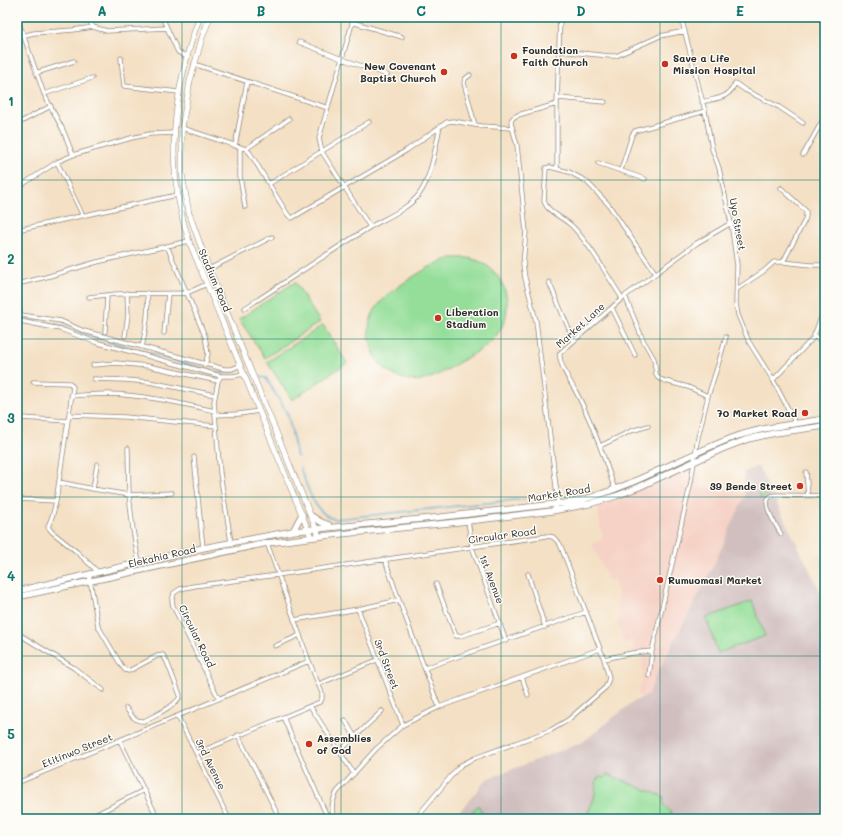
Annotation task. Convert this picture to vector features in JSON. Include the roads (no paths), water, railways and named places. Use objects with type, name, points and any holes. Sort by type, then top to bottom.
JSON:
[{"type":"main road","name":"Stadium Road","points":[[200,17],[187,58],[179,92],[174,133],[174,158],[177,195],[189,241],[311,537]]},
{"type":"main road","name":"Stadium Road","points":[[210,17],[194,64],[182,128],[182,158],[185,192],[189,214],[209,269],[319,536]]},
{"type":"main road","points":[[174,158],[182,158]]},
{"type":"main road","name":"Market Road","points":[[307,529],[433,518],[588,498],[615,490],[671,466],[695,453],[742,434],[825,419]]},
{"type":"main road","name":"Market Road","points":[[311,537],[468,521],[552,511],[589,504],[616,496],[748,439],[775,433],[825,426]]},
{"type":"main road","points":[[293,531],[302,514]]},
{"type":"main road","points":[[310,515],[331,526]]},
{"type":"main road","name":"Elekahia Road","points":[[17,591],[231,542],[307,529]]},
{"type":"main road","name":"Elekahia Road","points":[[17,598],[217,553],[267,543],[311,537]]},
{"type":"street","points":[[17,17],[44,94],[63,130],[73,155]]},
{"type":"street","points":[[88,17],[93,27]]},
{"type":"street","points":[[162,17],[178,52],[187,58]]},
{"type":"street","points":[[354,17],[318,138],[322,152],[370,227]]},
{"type":"street","points":[[557,168],[557,104],[560,17]]},
{"type":"street","name":"Uyo Street","points":[[681,17],[705,111],[712,149],[719,168],[731,223],[737,265],[736,303],[742,328],[748,342],[773,380],[796,424]]},
{"type":"street","points":[[352,22],[402,37]]},
{"type":"street","points":[[17,37],[34,33],[93,27],[106,31],[166,28]]},
{"type":"street","points":[[560,51],[616,56],[660,36],[684,30]]},
{"type":"street","points":[[299,42],[342,60],[387,75]]},
{"type":"street","points":[[121,58],[123,83],[126,87],[152,88],[179,92]]},
{"type":"street","points":[[36,73],[74,60]]},
{"type":"street","points":[[194,64],[328,108]]},
{"type":"street","points":[[470,75],[465,79],[464,83],[475,125]]},
{"type":"street","points":[[44,94],[92,78]]},
{"type":"street","points":[[245,207],[237,146],[247,82]]},
{"type":"street","points":[[702,102],[730,93],[735,83],[804,123]]},
{"type":"street","points":[[558,98],[605,102]]},
{"type":"street","points":[[552,511],[558,503],[536,321],[523,264],[526,246],[526,232],[517,145],[511,120],[514,117],[557,104]]},
{"type":"street","points":[[17,124],[51,106]]},
{"type":"street","points":[[621,170],[632,135],[635,131],[705,111]]},
{"type":"street","points":[[803,156],[825,116]]},
{"type":"street","points":[[246,149],[289,119]]},
{"type":"street","points":[[182,128],[246,149],[250,153],[288,215],[292,218],[407,150],[447,122],[451,121],[475,125],[512,128]]},
{"type":"street","points":[[269,184],[369,122]]},
{"type":"street","points":[[246,308],[370,227],[410,204],[420,194],[427,177],[440,126]]},
{"type":"street","points":[[17,188],[57,162],[73,155],[131,138],[150,134],[174,133]]},
{"type":"street","points":[[57,162],[83,216]]},
{"type":"street","points":[[598,162],[644,179]]},
{"type":"street","points":[[656,274],[608,204],[594,189],[579,176],[550,166],[546,168],[544,201],[546,206],[568,223],[583,239],[623,297],[643,340],[654,359],[658,378],[688,387],[708,396]]},
{"type":"street","points":[[781,188],[806,211],[806,216],[783,262]]},
{"type":"street","points":[[17,230],[177,195]]},
{"type":"street","name":"Market Lane","points":[[615,490],[583,403],[566,374],[559,357],[560,353],[623,297],[697,244],[731,223]]},
{"type":"street","points":[[209,269],[272,237]]},
{"type":"street","points":[[17,284],[97,262],[189,241]]},
{"type":"street","points":[[168,246],[205,336],[208,354],[205,365]]},
{"type":"street","points":[[737,289],[764,271],[774,262],[825,265]]},
{"type":"street","points":[[549,282],[574,341]]},
{"type":"street","points":[[89,297],[127,293],[187,293],[207,284]]},
{"type":"street","points":[[17,288],[20,315],[17,330]]},
{"type":"street","points":[[125,336],[128,315],[127,293]]},
{"type":"street","points":[[142,347],[148,320],[146,293]]},
{"type":"street","points":[[164,333],[168,294]]},
{"type":"street","points":[[105,332],[107,295]]},
{"type":"street","points":[[612,308],[635,354]]},
{"type":"street","points":[[773,380],[809,344],[825,308]]},
{"type":"street","points":[[20,315],[61,321],[84,331],[227,370],[241,365]]},
{"type":"street","points":[[20,321],[60,329],[94,342],[221,376],[244,374]]},
{"type":"street","points":[[814,335],[825,346]]},
{"type":"street","points":[[649,676],[652,651],[691,482],[695,453],[708,396],[726,337]]},
{"type":"street","points":[[93,365],[116,363],[137,364],[218,381]]},
{"type":"street","points":[[221,376],[218,381],[215,395],[215,413],[220,473],[231,542]]},
{"type":"street","points":[[94,379],[149,382],[215,395]]},
{"type":"street","points":[[34,382],[70,383],[73,387],[56,500],[49,528],[98,572]]},
{"type":"street","points":[[71,396],[107,394],[163,399],[215,413],[244,414],[259,411]]},
{"type":"street","points":[[69,415],[124,417],[216,426]]},
{"type":"street","points":[[17,422],[22,418],[68,421]]},
{"type":"street","points":[[600,446],[631,431],[648,426]]},
{"type":"street","points":[[128,448],[129,494],[133,530],[139,563]]},
{"type":"street","points":[[194,457],[203,548]]},
{"type":"street","points":[[93,489],[97,464]]},
{"type":"street","points":[[806,472],[808,496]]},
{"type":"street","points":[[59,482],[129,494],[172,493]]},
{"type":"street","points":[[781,534],[766,506],[767,500],[773,495],[825,496]]},
{"type":"street","points":[[17,499],[56,500]]},
{"type":"street","name":"1st Avenue","points":[[468,521],[472,547],[506,641]]},
{"type":"street","name":"Circular Road","points":[[219,699],[173,606],[172,601],[174,593],[180,589],[188,586],[386,560],[547,536],[553,538],[560,544],[604,659],[608,671],[608,683],[604,690],[561,725],[475,758],[462,765],[415,819]]},
{"type":"street","points":[[196,753],[320,702],[322,698],[319,684],[309,661],[267,543]]},
{"type":"street","points":[[386,560],[399,600],[440,706]]},
{"type":"street","points":[[89,574],[99,628],[125,670],[129,671],[157,656],[163,656],[167,662],[180,695],[180,698],[168,708],[140,721],[133,717],[126,708]]},
{"type":"street","points":[[528,574],[545,628]]},
{"type":"street","points":[[436,584],[456,636],[500,623]]},
{"type":"street","points":[[294,620],[399,600]]},
{"type":"street","name":"3rd Street","points":[[358,609],[403,725]]},
{"type":"street","points":[[425,668],[545,628],[586,612]]},
{"type":"street","points":[[17,633],[74,668],[102,690]]},
{"type":"street","points":[[275,646],[300,635]]},
{"type":"street","points":[[334,819],[331,807],[338,792],[376,749],[403,725],[440,706],[600,649]]},
{"type":"street","points":[[604,659],[632,653],[652,651]]},
{"type":"street","points":[[319,684],[377,660]]},
{"type":"street","name":"Etitinwo Street","points":[[17,783],[309,661]]},
{"type":"street","points":[[522,677],[528,695]]},
{"type":"street","points":[[310,706],[354,774]]},
{"type":"street","points":[[339,752],[382,711]]},
{"type":"street","name":"3rd Avenue","points":[[178,716],[229,819]]},
{"type":"street","points":[[283,717],[326,814]]},
{"type":"street","points":[[345,720],[356,737]]},
{"type":"street","points":[[238,735],[280,819]]},
{"type":"street","points":[[120,741],[158,819]]},
{"type":"street","points":[[88,819],[144,790]]},
{"type":"street","points":[[315,819],[326,814],[332,814]]},
{"type":"waterway","points":[[17,317],[55,324],[79,333],[215,372],[223,373],[235,371]]},
{"type":"waterway","points":[[259,377],[266,378],[288,415],[297,457]]},
{"type":"waterway","points":[[300,468],[316,505],[321,511],[335,519],[524,499]]},
{"type":"place","name":"Foundation Faith Church","points":[[514,56]]},
{"type":"place","name":"Save a Life Mission Hospital","points":[[665,64]]},
{"type":"place","name":"New Covenant Baptist Church","points":[[444,72]]},
{"type":"place","name":"Liberation Stadium","points":[[438,318]]},
{"type":"place","name":"70 Market Road","points":[[805,413]]},
{"type":"place","name":"39 Bende Street","points":[[800,486]]},
{"type":"place","name":"Rumuomasi Market","points":[[660,580]]},
{"type":"place","name":"Assemblies of God","points":[[309,744]]}]
